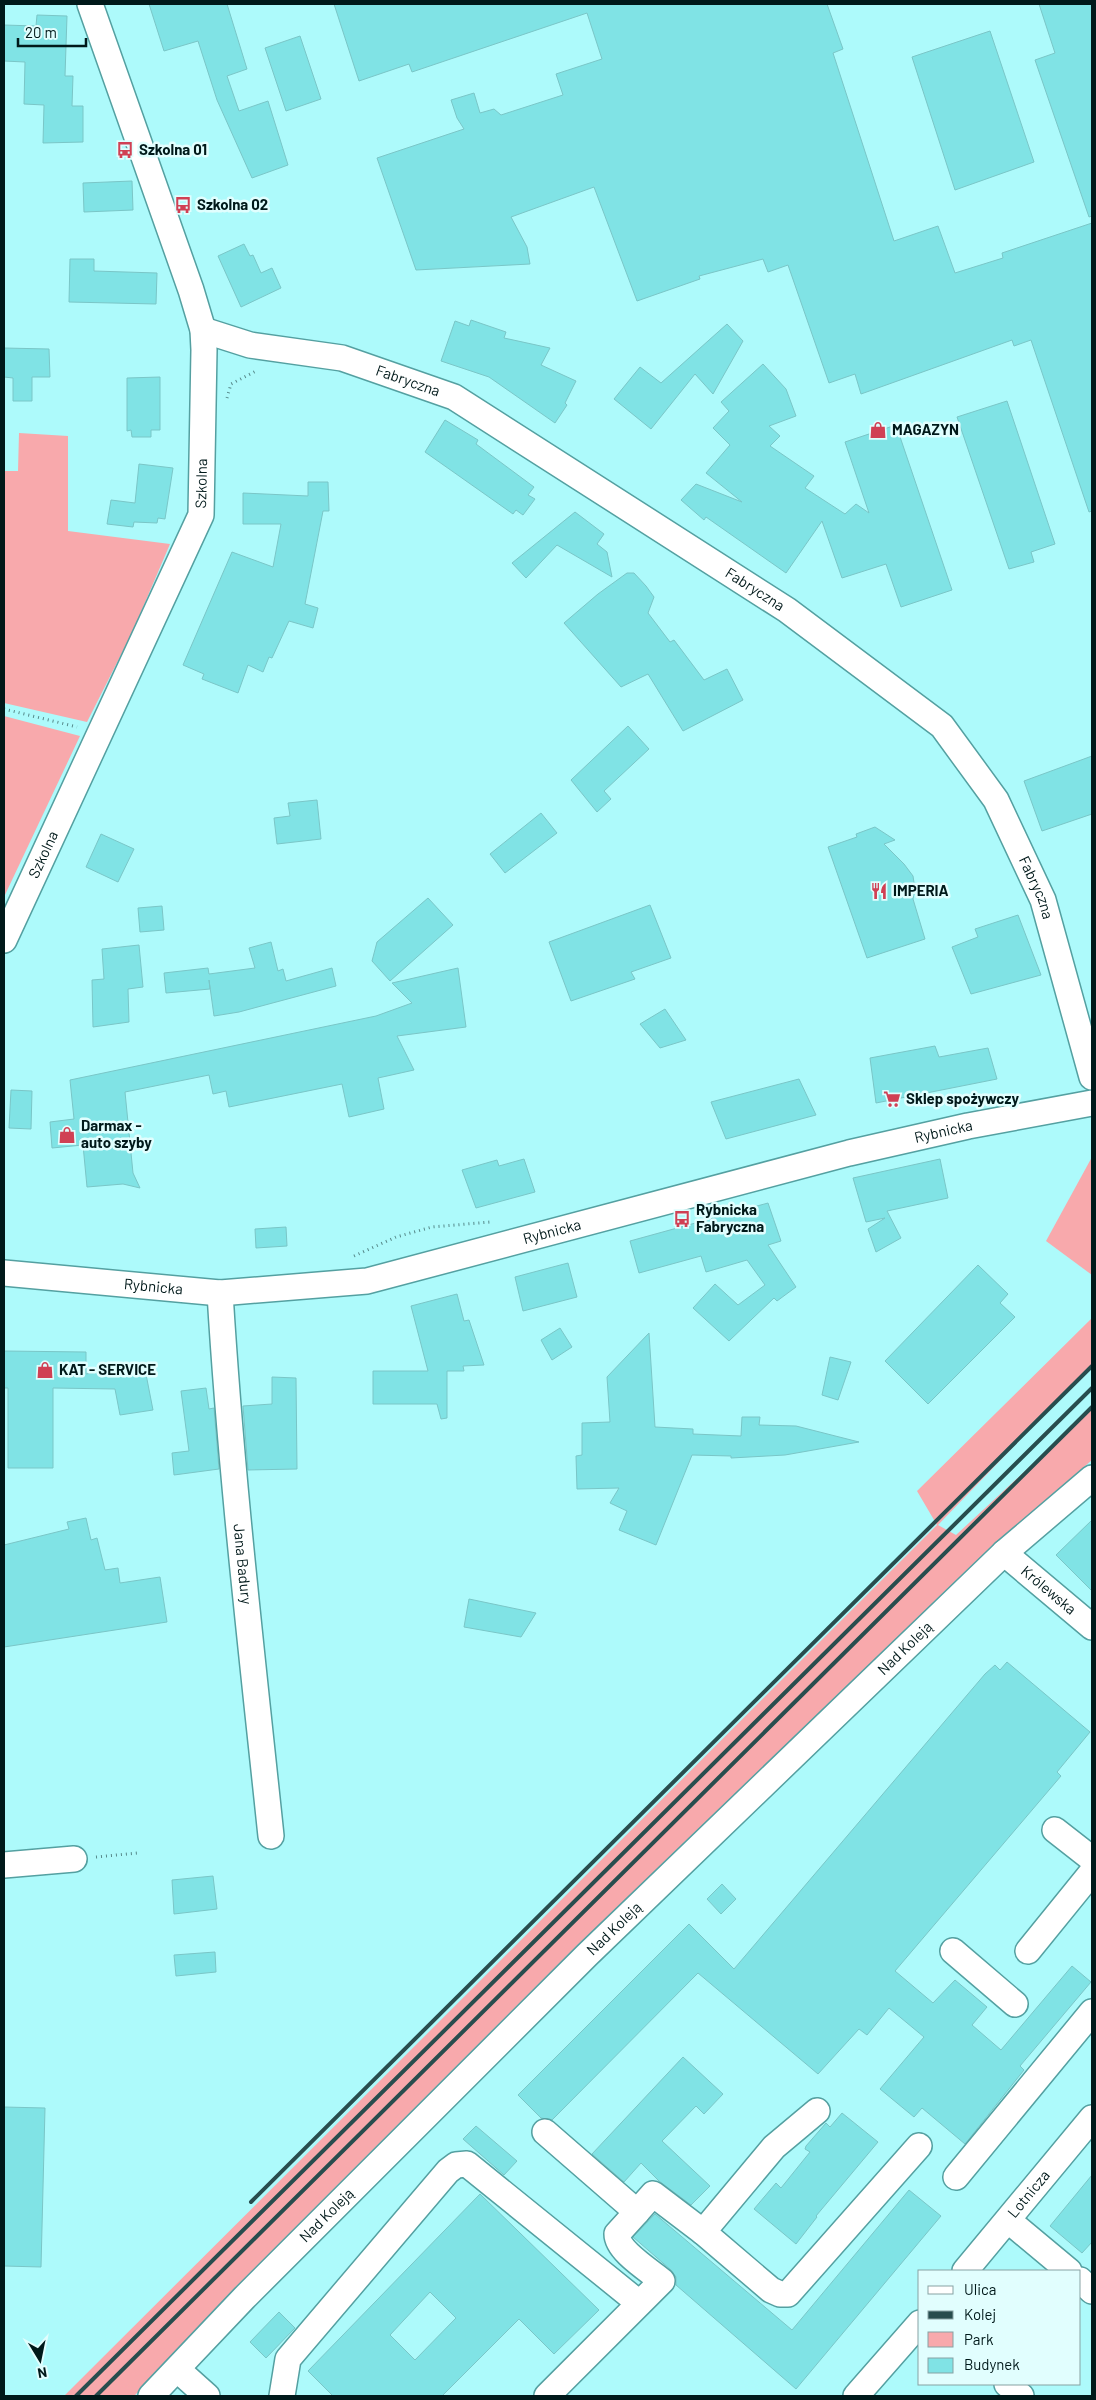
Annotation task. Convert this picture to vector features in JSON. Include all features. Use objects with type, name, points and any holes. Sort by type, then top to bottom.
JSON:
[{"type":"street","name":"Szkolna","points":[[4,940],[201,515],[204,408],[203,330],[192,290],[90,4]]},
{"type":"street","name":"Fabryczna","points":[[203,330],[250,345],[342,358],[454,397],[787,610],[942,726],[996,800],[1043,900],[1092,1077]]},
{"type":"street","name":"Rybnicka","points":[[4,1273],[220,1293],[366,1280],[849,1153],[968,1126],[1092,1103]]},
{"type":"street","name":"Jana Badury","points":[[220,1293],[226,1391],[238,1523],[271,1836]]},
{"type":"street","name":"Nad Koleją","points":[[151,2396],[178,2370],[244,2298],[587,1955],[1004,1553],[1092,1478]]},
{"type":"street","name":"Królewska","points":[[1004,1553],[1092,1627]]},
{"type":"street","points":[[1055,1830],[1092,1859]]},
{"type":"street","points":[[4,1865],[74,1859]]},
{"type":"street","points":[[1028,1951],[1092,1872]]},
{"type":"street","points":[[953,1952],[1015,2004]]},
{"type":"street","points":[[956,2177],[1092,2012]]},
{"type":"street","points":[[703,2232],[774,2147],[817,2111]]},
{"type":"street","name":"Lotnicza","points":[[966,2270],[1009,2221],[1092,2118]]},
{"type":"street","points":[[544,2132],[637,2212]]},
{"type":"street","points":[[546,2396],[662,2281],[622,2248],[616,2234],[653,2194],[703,2232],[771,2290],[780,2294],[788,2294],[919,2146]]},
{"type":"street","points":[[282,2396],[288,2359],[448,2170],[456,2165],[468,2164],[639,2303]]},
{"type":"street","points":[[1009,2221],[1068,2270]]},
{"type":"street","points":[[1081,2281],[1092,2291]]},
{"type":"street","points":[[856,2396],[918,2325]]},
{"type":"street","points":[[178,2370],[207,2396]]},
{"type":"street","points":[[1007,2385],[1021,2396]]},
{"type":"path","points":[[223,400],[230,396],[231,384],[247,374],[264,368]]},
{"type":"path","points":[[4,709],[100,732]]},
{"type":"path","points":[[346,1258],[396,1238],[432,1227],[487,1222]]},
{"type":"path","points":[[74,1859],[138,1853]]},
{"type":"green space","points":[[19,433],[68,436],[68,531],[170,544],[132,633],[87,722],[4,703],[4,471],[18,471]]},
{"type":"green space","points":[[4,716],[80,736],[4,897]]},
{"type":"green space","points":[[1092,1157],[1092,1275],[1046,1241]]},
{"type":"green space","points":[[1092,1318],[1092,1365],[938,1525],[956,1535],[1092,1409],[1092,1460],[985,1553],[134,2396],[64,2396],[937,1525],[917,1491]]},
{"type":"building","points":[[149,4],[227,4],[247,69],[227,76],[239,111],[268,101],[288,165],[252,178],[217,100],[198,41],[164,51]]},
{"type":"building","points":[[334,4],[827,4],[843,49],[833,53],[894,241],[938,226],[955,273],[1003,258],[1002,253],[1092,223],[1092,511],[1089,512],[1031,340],[1014,346],[1012,340],[861,394],[855,374],[829,383],[788,265],[768,272],[763,259],[699,276],[700,279],[637,301],[594,187],[511,217],[527,247],[530,264],[416,270],[377,158],[464,129],[457,118],[451,100],[474,93],[480,113],[494,109],[501,115],[563,95],[556,74],[602,59],[587,13],[412,72],[409,64],[359,81]]},
{"type":"building","points":[[1039,4],[1092,4],[1092,216],[1089,217],[1035,60],[1055,53]]},
{"type":"building","points":[[37,15],[67,16],[65,76],[73,76],[72,106],[83,106],[83,142],[43,143],[44,105],[24,104],[25,62],[4,61],[4,25],[36,26]]},
{"type":"building","points":[[990,31],[1034,162],[955,190],[912,57]]},
{"type":"building","points":[[300,36],[321,99],[286,111],[265,48]]},
{"type":"building","points":[[132,181],[133,210],[84,212],[83,183]]},
{"type":"building","points":[[244,244],[250,256],[253,255],[261,273],[272,268],[281,288],[241,307],[218,256]]},
{"type":"building","points":[[70,259],[94,259],[94,271],[157,273],[156,304],[69,302]]},
{"type":"building","points":[[471,320],[506,332],[504,338],[550,348],[541,365],[576,381],[565,403],[567,405],[555,423],[489,377],[441,361],[455,321],[469,326]]},
{"type":"building","points":[[727,324],[743,341],[713,394],[695,374],[651,429],[614,399],[640,367],[661,383]]},
{"type":"building","points":[[4,348],[49,349],[50,377],[32,377],[32,401],[13,401],[13,378],[4,377]]},
{"type":"building","points":[[763,364],[786,389],[796,416],[769,426],[780,436],[770,446],[814,476],[805,488],[845,514],[856,504],[869,513],[845,442],[896,425],[952,590],[901,607],[886,564],[842,578],[822,521],[786,573],[706,517],[704,520],[681,500],[696,484],[742,502],[706,473],[730,445],[713,428],[729,411],[721,402]]},
{"type":"building","points":[[160,377],[160,430],[151,430],[151,437],[132,437],[131,430],[127,431],[127,378]]},
{"type":"building","points":[[1007,401],[1055,544],[1031,552],[1034,562],[1009,569],[957,417]]},
{"type":"building","points":[[445,420],[478,440],[476,444],[534,487],[528,495],[535,499],[523,515],[516,510],[513,514],[425,452]]},
{"type":"building","points":[[139,464],[173,468],[165,519],[158,518],[157,523],[134,522],[133,527],[107,524],[111,500],[135,503]]},
{"type":"building","points":[[308,482],[328,482],[329,511],[323,511],[305,604],[318,608],[313,628],[289,621],[272,658],[269,657],[263,672],[248,665],[238,693],[202,679],[204,674],[183,665],[232,552],[273,567],[281,524],[243,524],[243,493],[308,496]]},
{"type":"building","points":[[575,512],[604,534],[597,544],[607,552],[612,577],[557,545],[526,578],[512,563]]},
{"type":"building","points":[[627,573],[634,573],[654,597],[648,613],[670,642],[674,640],[704,680],[727,669],[743,700],[683,731],[648,674],[621,687],[564,623],[598,594]]},
{"type":"building","points":[[628,726],[649,749],[604,791],[611,799],[597,812],[571,780]]},
{"type":"building","points":[[1092,756],[1092,814],[1042,831],[1024,781]]},
{"type":"building","points":[[317,800],[321,839],[277,844],[274,818],[290,816],[288,803]]},
{"type":"building","points":[[541,813],[557,833],[505,873],[490,854]]},
{"type":"building","name":"IMPERIA","points":[[875,827],[895,840],[884,844],[913,876],[915,889],[913,899],[925,939],[867,958],[828,847],[857,837],[856,834]]},
{"type":"building","points":[[101,834],[134,849],[118,882],[86,867]]},
{"type":"building","points":[[428,898],[453,925],[390,981],[372,961],[377,942]]},
{"type":"building","points":[[650,905],[671,958],[631,972],[635,979],[571,1001],[549,942]]},
{"type":"building","points":[[162,906],[164,930],[140,932],[138,908]]},
{"type":"building","points":[[1018,915],[1041,975],[971,994],[952,947],[978,937],[975,929]]},
{"type":"building","points":[[271,942],[278,971],[283,969],[286,981],[332,968],[336,986],[239,1012],[214,1016],[209,980],[210,989],[166,993],[164,973],[208,968],[209,974],[255,968],[249,948]]},
{"type":"building","points":[[139,945],[143,987],[128,989],[129,1022],[93,1027],[92,980],[104,979],[102,949]]},
{"type":"building","points":[[458,968],[466,1027],[397,1036],[414,1070],[378,1078],[384,1109],[349,1117],[342,1084],[229,1107],[226,1091],[213,1094],[209,1075],[125,1092],[133,1173],[140,1188],[123,1184],[87,1187],[83,1145],[52,1148],[50,1122],[74,1119],[70,1080],[376,1016],[412,1003],[392,983]]},
{"type":"building","points":[[665,1009],[686,1040],[660,1048],[640,1024]]},
{"type":"building","points":[[935,1046],[939,1057],[988,1048],[997,1079],[876,1103],[870,1058]]},
{"type":"building","points":[[799,1079],[816,1115],[726,1139],[711,1102]]},
{"type":"building","points":[[11,1090],[32,1091],[31,1129],[9,1128]]},
{"type":"building","points":[[524,1159],[535,1192],[476,1208],[462,1170],[497,1160],[499,1166]]},
{"type":"building","points":[[940,1159],[948,1198],[887,1211],[901,1238],[876,1252],[868,1229],[885,1218],[866,1222],[853,1178]]},
{"type":"building","points":[[768,1203],[781,1241],[768,1245],[796,1287],[777,1301],[774,1298],[729,1341],[693,1308],[715,1284],[738,1305],[765,1285],[747,1260],[706,1272],[701,1256],[639,1273],[630,1241]]},
{"type":"building","points":[[286,1227],[287,1246],[256,1248],[255,1229]]},
{"type":"building","points":[[568,1263],[577,1297],[523,1311],[515,1277]]},
{"type":"building","points":[[978,1265],[1008,1294],[1000,1303],[1015,1317],[928,1404],[885,1361]]},
{"type":"building","points":[[457,1294],[464,1321],[469,1320],[484,1365],[463,1366],[464,1371],[447,1371],[447,1418],[441,1419],[437,1404],[373,1404],[373,1371],[428,1371],[411,1306]]},
{"type":"building","points":[[560,1328],[572,1347],[552,1360],[541,1340]]},
{"type":"building","points":[[649,1333],[655,1427],[693,1429],[693,1434],[741,1436],[742,1417],[760,1417],[759,1425],[796,1426],[859,1442],[785,1455],[731,1458],[731,1456],[692,1455],[656,1545],[619,1530],[627,1511],[610,1503],[619,1488],[577,1489],[576,1456],[582,1455],[582,1423],[610,1422],[607,1377]]},
{"type":"building","points":[[4,1351],[86,1352],[86,1374],[144,1364],[153,1410],[120,1415],[115,1389],[53,1388],[53,1468],[8,1468],[8,1388],[4,1388]]},
{"type":"building","points":[[830,1357],[851,1362],[838,1400],[822,1395]]},
{"type":"building","points":[[272,1377],[296,1378],[297,1469],[248,1470],[243,1406],[272,1404]]},
{"type":"building","points":[[206,1388],[209,1409],[214,1408],[219,1469],[174,1475],[172,1453],[189,1451],[181,1391]]},
{"type":"building","points":[[86,1518],[91,1540],[97,1538],[105,1570],[118,1568],[120,1583],[160,1577],[167,1622],[4,1647],[4,1545],[69,1529],[67,1522]]},
{"type":"building","points":[[1092,1520],[1092,1591],[1056,1555]]},
{"type":"building","points":[[469,1599],[536,1613],[521,1637],[464,1627]]},
{"type":"building","points":[[1007,1662],[1090,1732],[1057,1772],[1061,1776],[895,1971],[933,2003],[955,1980],[987,2007],[972,2025],[1001,2050],[1072,1966],[1091,1982],[1020,2066],[1024,2070],[965,2144],[922,2108],[914,2117],[880,2089],[924,2037],[889,2008],[867,2035],[859,2029],[818,2074],[698,1973],[552,2120],[541,2118],[518,2095],[689,1924],[734,1969],[985,1674],[995,1665],[1000,1670]]},
{"type":"building","points":[[213,1876],[217,1909],[174,1914],[172,1880]]},
{"type":"building","points":[[722,1884],[736,1899],[721,1914],[707,1899]]},
{"type":"building","points":[[215,1952],[216,1972],[176,1976],[174,1955]]},
{"type":"building","points":[[683,2057],[723,2094],[704,2114],[696,2106],[662,2141],[710,2186],[691,2205],[659,2181],[641,2163],[624,2182],[592,2154]]},
{"type":"building","points":[[4,2107],[45,2108],[41,2267],[4,2266]]},
{"type":"building","points":[[842,2113],[878,2142],[816,2216],[796,2244],[754,2209],[776,2183],[781,2188],[810,2152],[805,2149],[806,2146],[826,2123],[830,2127]]},
{"type":"building","points":[[476,2126],[517,2161],[504,2175],[463,2139]]},
{"type":"building","points":[[1092,2175],[1092,2242],[1082,2253],[1050,2226]]},
{"type":"building","points":[[909,2190],[941,2216],[796,2389],[676,2285],[676,2277],[671,2270],[633,2237],[655,2214],[792,2330]]},
{"type":"building","points":[[480,2194],[599,2310],[554,2354],[519,2319],[442,2396],[333,2396],[308,2371]],"holes":[[[430,2292],[456,2318],[415,2360],[390,2335]]]},
{"type":"building","points":[[279,2312],[295,2328],[266,2358],[250,2342]]},
{"type":"railway","points":[[251,2202],[1092,1366]]},
{"type":"railway","points":[[76,2396],[1092,1388]]},
{"type":"railway","points":[[96,2396],[1092,1407]]},
{"type":"place","name":"Szkolna 01","points":[[125,150]]},
{"type":"place","name":"Szkolna 02","points":[[183,205]]},
{"type":"place","name":"MAGAZYN","points":[[878,430]]},
{"type":"place","name":"IMPERIA","points":[[879,891]]},
{"type":"place","name":"Sklep spożywczy","points":[[892,1099]]},
{"type":"place","name":"Darmax - auto szyby","points":[[67,1135]]},
{"type":"place","name":"Rybnicka Fabryczna","points":[[682,1219]]},
{"type":"place","name":"KAT - SERVICE","points":[[45,1370]]}]
